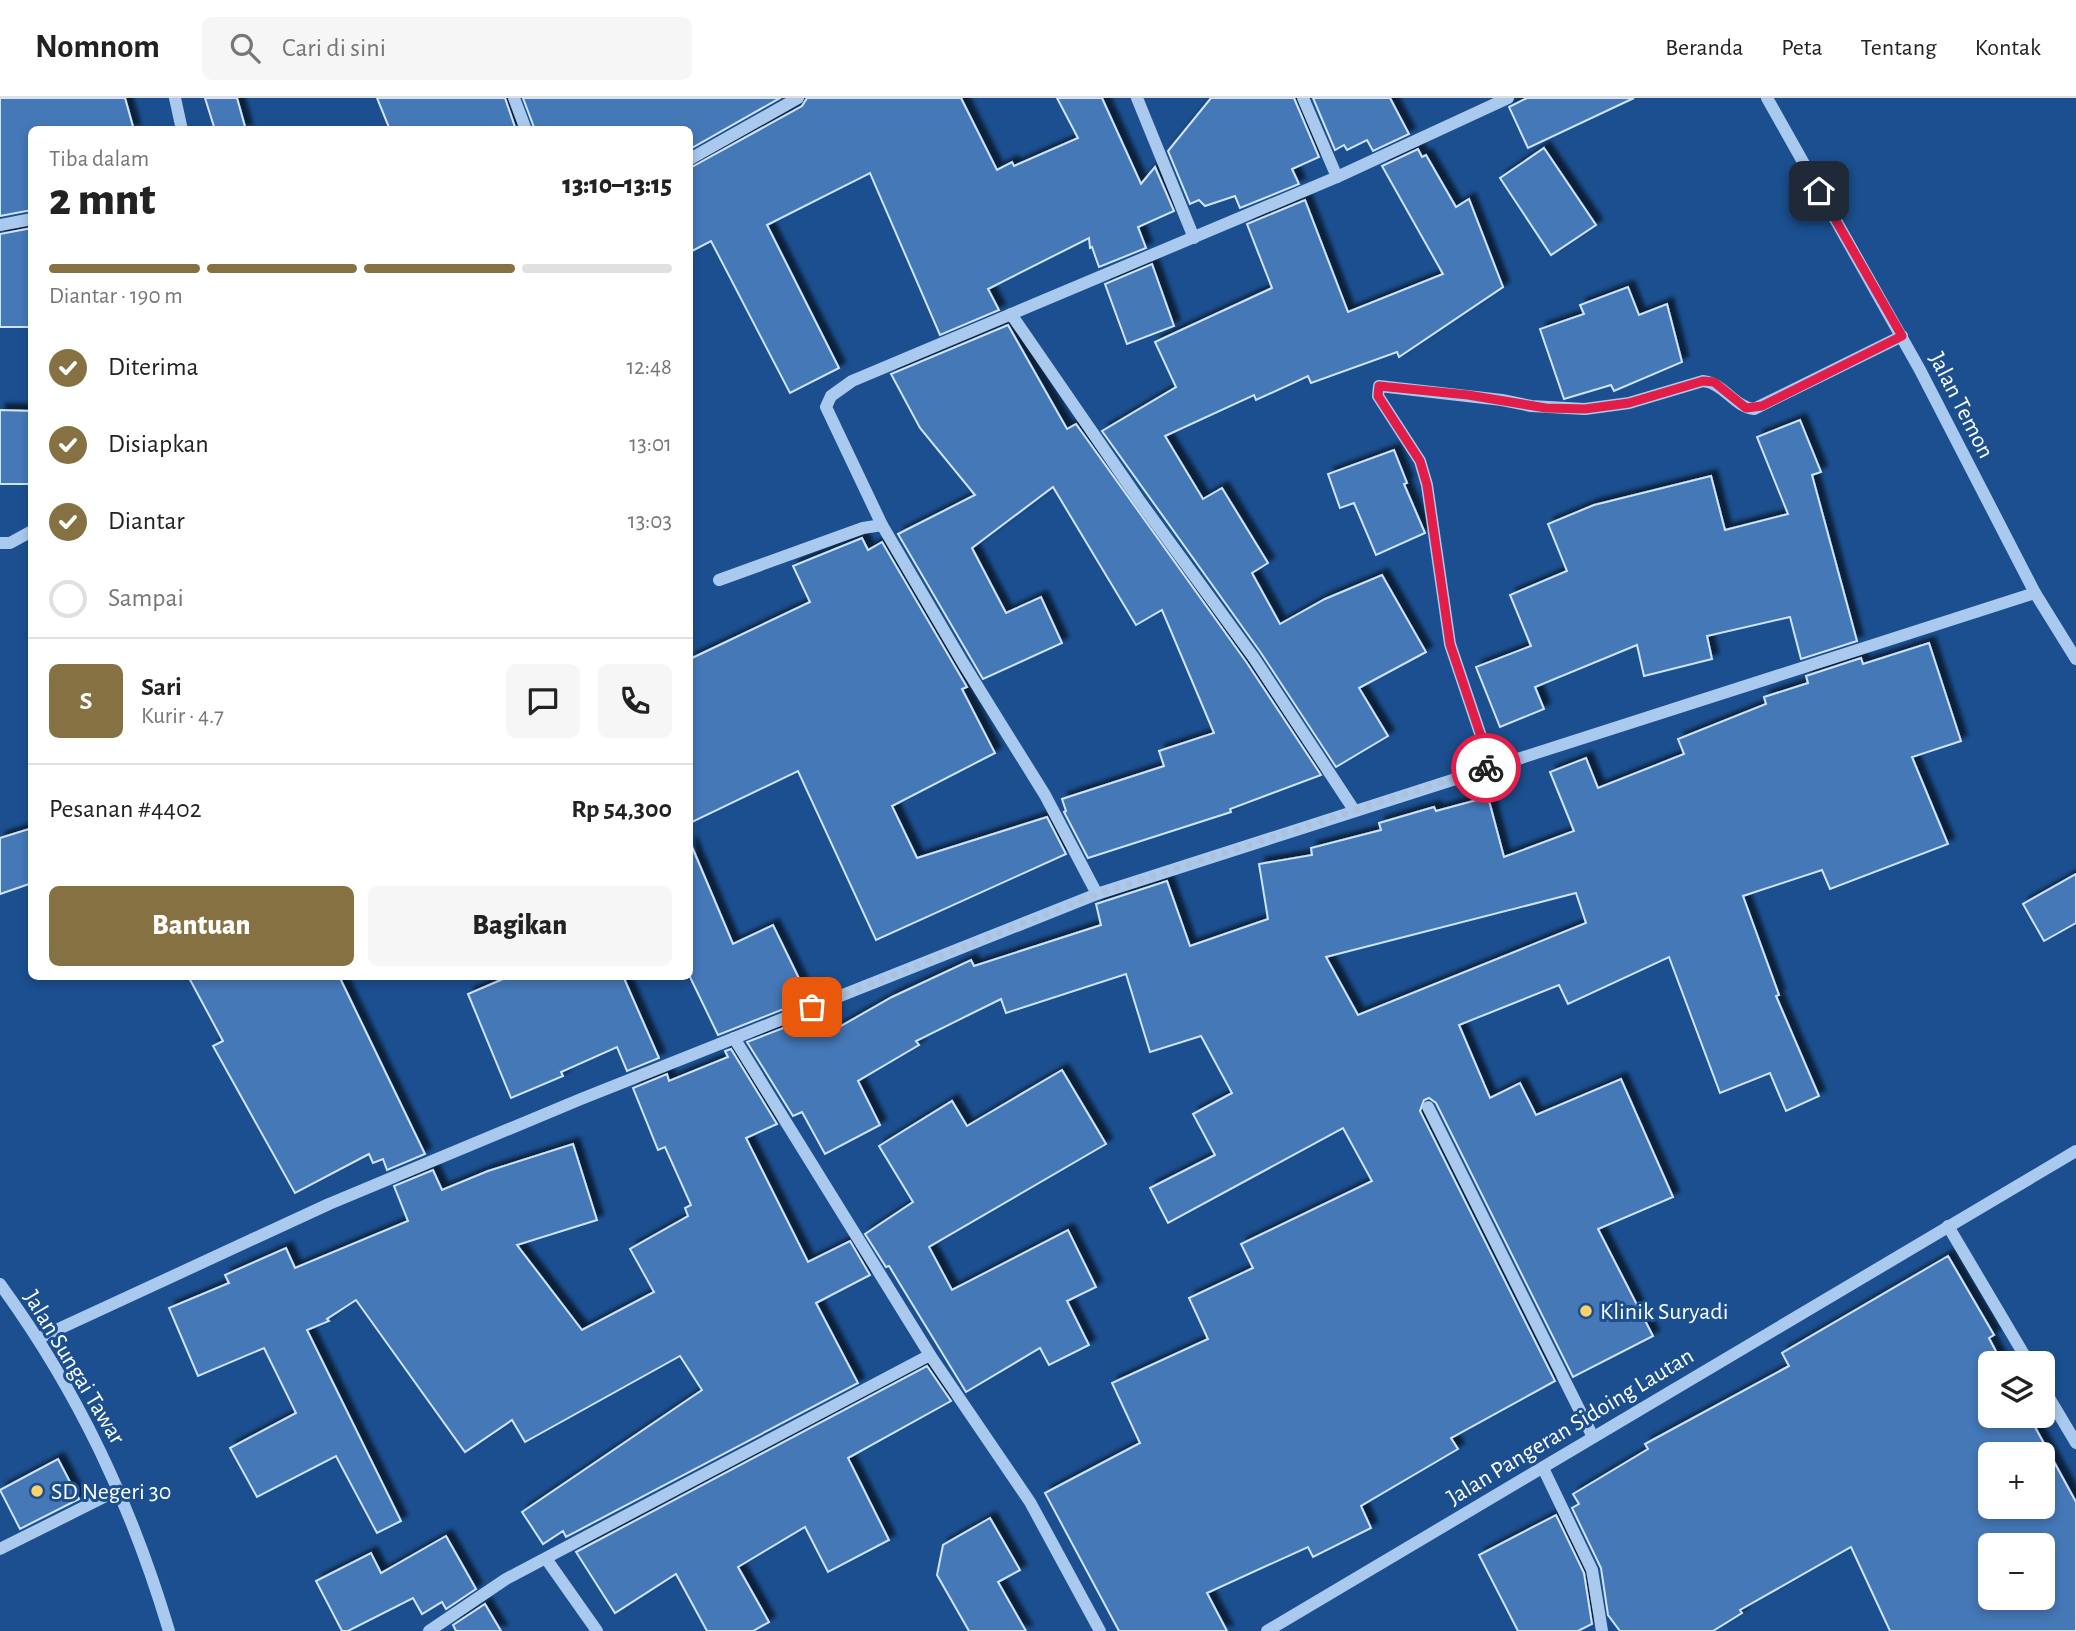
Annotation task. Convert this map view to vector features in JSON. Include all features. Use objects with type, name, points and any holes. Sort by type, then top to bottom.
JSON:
[{"type":"street","points":[[175,98],[181,126]]},
{"type":"street","points":[[514,98],[524,126]]},
{"type":"street","points":[[693,157],[798,98]]},
{"type":"street","points":[[1303,98],[1337,177]]},
{"type":"street","points":[[1097,894],[1045,795],[963,663],[883,525],[826,407],[831,396],[852,381],[1337,177],[1508,98]]},
{"type":"street","name":"Jalan Temon","points":[[1767,98],[1902,336],[2035,593],[2076,659]]},
{"type":"street","points":[[1140,103],[1194,238]]},
{"type":"street","points":[[0,225],[28,220]]},
{"type":"street","points":[[1011,314],[1139,500],[1254,658],[1354,810]]},
{"type":"street","points":[[1491,766],[1450,644],[1427,485],[1420,461],[1378,396],[1379,386],[1491,398],[1551,408],[1585,409],[1629,403],[1703,381],[1714,382],[1743,406],[1754,409],[1902,336]]},
{"type":"street","points":[[719,580],[863,528],[883,525]]},
{"type":"street","points":[[0,543],[10,543],[28,533]]},
{"type":"street","points":[[39,1338],[329,1204],[734,1038],[1097,894],[2035,593]]},
{"type":"street","points":[[734,1038],[930,1355],[1030,1502],[1100,1631]]},
{"type":"street","points":[[1428,1107],[1593,1437]]},
{"type":"street","name":"Jalan Pangeran Sidoing Lautan","points":[[1267,1631],[2076,1151]]},
{"type":"street","points":[[1948,1226],[2022,1351]]},
{"type":"street","name":"Jalan Sungai Tawar","points":[[0,1284],[39,1338],[102,1448],[149,1565],[169,1631]]},
{"type":"street","points":[[429,1631],[506,1579],[930,1355]]},
{"type":"street","points":[[2055,1408],[2076,1443]]},
{"type":"street","points":[[1543,1468],[1592,1570],[1602,1631]]},
{"type":"street","points":[[0,1549],[118,1490]]},
{"type":"street","points":[[544,1561],[597,1631]]},
{"type":"building","points":[[0,98],[125,98],[133,126],[28,126],[28,211],[0,216]]},
{"type":"building","points":[[205,98],[237,98],[245,126],[214,126]]},
{"type":"building","points":[[377,98],[505,98],[515,126],[388,126]]},
{"type":"building","points":[[523,98],[780,98],[693,147],[693,126],[534,126]]},
{"type":"building","points":[[807,98],[961,98],[997,170],[1012,162],[1014,166],[1078,138],[1057,98],[1102,98],[1141,184],[1155,167],[1174,211],[1138,227],[1146,248],[1099,267],[1092,247],[1090,248],[1089,238],[988,289],[999,310],[940,335],[870,173],[767,225],[839,368],[790,393],[711,241],[693,250],[693,166],[802,106]]},
{"type":"building","points":[[1211,98],[1294,98],[1319,157],[1292,169],[1299,184],[1240,208],[1235,196],[1205,206],[1199,200],[1190,204],[1168,151]]},
{"type":"building","points":[[1313,98],[1390,98],[1409,134],[1373,151],[1367,140],[1347,150],[1344,145],[1335,150]]},
{"type":"building","points":[[1527,98],[1634,98],[1528,148],[1509,107]]},
{"type":"building","points":[[1544,148],[1596,225],[1551,255],[1500,178]]},
{"type":"building","points":[[1418,149],[1422,157],[1426,155],[1456,207],[1469,199],[1503,287],[1399,357],[1397,352],[1311,383],[1308,376],[1256,400],[1254,395],[1165,436],[1203,499],[1222,488],[1268,563],[1252,573],[1280,624],[1325,599],[1382,575],[1426,652],[1359,688],[1388,736],[1336,767],[1261,653],[1102,431],[1176,387],[1155,342],[1272,288],[1247,224],[1305,200],[1348,312],[1443,274],[1382,166]]},
{"type":"building","points":[[28,229],[28,327],[0,327],[0,234]]},
{"type":"building","points":[[1152,264],[1174,326],[1127,344],[1105,284]]},
{"type":"building","points":[[1628,287],[1639,315],[1667,304],[1682,362],[1614,391],[1611,385],[1564,399],[1540,329],[1584,314],[1580,305]]},
{"type":"building","points":[[1008,325],[1067,429],[1076,424],[1247,663],[1321,775],[1230,809],[1231,812],[1088,858],[1064,812],[1066,811],[1062,799],[1164,766],[1159,751],[1214,733],[1162,610],[1136,625],[1053,487],[972,548],[1006,613],[1041,597],[1062,643],[983,679],[898,534],[975,495],[920,428],[891,374]]},
{"type":"building","points":[[0,410],[28,411],[28,484],[0,484]]},
{"type":"building","points":[[1800,420],[1821,472],[1812,475],[1857,641],[1801,659],[1790,617],[1707,636],[1712,659],[1644,676],[1637,645],[1535,687],[1544,709],[1500,727],[1476,667],[1531,646],[1510,595],[1567,571],[1548,524],[1594,505],[1711,476],[1725,530],[1788,514],[1757,437]]},
{"type":"building","points":[[1394,450],[1407,483],[1404,484],[1425,533],[1376,555],[1354,503],[1340,508],[1328,474]]},
{"type":"building","points":[[862,538],[868,550],[882,542],[967,687],[962,689],[995,753],[892,806],[917,858],[1047,817],[1066,854],[876,940],[798,771],[693,822],[693,658],[810,602],[793,566]]},
{"type":"building","points":[[1929,643],[1961,741],[1912,757],[1948,844],[1830,889],[1822,870],[1743,896],[1779,995],[1776,996],[1819,1096],[1786,1111],[1770,1073],[1720,1093],[1669,957],[1568,1004],[1559,985],[1459,1025],[1490,1098],[1520,1083],[1536,1115],[1621,1079],[1673,1197],[1598,1229],[1653,1336],[1573,1377],[1436,1103],[1429,1098],[1424,1100],[1420,1111],[1555,1381],[1451,1438],[1458,1449],[1361,1506],[1371,1528],[1313,1557],[1308,1547],[1207,1593],[1227,1631],[1119,1631],[1045,1493],[1140,1443],[1112,1383],[1208,1339],[1189,1298],[1253,1268],[1241,1244],[1372,1181],[1343,1128],[1168,1223],[1150,1188],[1215,1155],[1193,1114],[1232,1093],[1201,1036],[1150,1052],[1126,974],[1006,1013],[1001,999],[916,1041],[919,1045],[858,1081],[880,1125],[825,1154],[802,1112],[793,1116],[747,1042],[817,1015],[824,1029],[830,1027],[832,1031],[892,997],[971,960],[974,966],[1101,925],[1096,904],[1167,881],[1190,946],[1268,919],[1259,864],[1312,855],[1311,848],[1381,830],[1379,823],[1434,807],[1436,811],[1488,797],[1504,857],[1574,831],[1550,772],[1586,758],[1598,788],[1684,754],[1678,739],[1766,704],[1764,697],[1808,683],[1806,676],[1861,658],[1863,664]],"holes":[[[1576,893],[1586,923],[1358,1015],[1326,957]]]},
{"type":"building","points":[[28,829],[28,884],[0,894],[0,838]]},
{"type":"building","points":[[693,849],[733,944],[773,925],[809,999],[718,1035],[691,980]]},
{"type":"building","points":[[2076,874],[2076,923],[2044,941],[2023,904]]},
{"type":"building","points":[[190,980],[341,980],[425,1154],[387,1170],[383,1159],[373,1163],[369,1154],[295,1193],[213,1046],[223,1041]]},
{"type":"building","points":[[501,980],[625,980],[659,1058],[627,1071],[617,1047],[561,1072],[563,1076],[511,1098],[468,994]]},
{"type":"building","points":[[731,1049],[777,1124],[746,1138],[808,1262],[850,1241],[870,1275],[816,1303],[858,1383],[566,1537],[563,1531],[543,1544],[522,1512],[702,1390],[680,1356],[525,1442],[512,1420],[465,1452],[356,1300],[327,1319],[329,1321],[307,1330],[401,1521],[377,1533],[336,1456],[257,1497],[230,1448],[296,1413],[264,1348],[198,1376],[169,1308],[229,1283],[225,1275],[286,1248],[295,1268],[408,1221],[394,1186],[433,1170],[442,1190],[488,1171],[573,1144],[597,1220],[517,1245],[582,1330],[654,1292],[630,1249],[688,1216],[685,1208],[691,1205],[665,1147],[658,1150],[633,1088],[667,1074],[669,1081],[728,1057],[725,1051]]},
{"type":"building","points":[[1062,1070],[1106,1144],[929,1247],[952,1290],[1068,1230],[1096,1287],[1067,1301],[1089,1345],[1049,1365],[1040,1348],[966,1392],[889,1266],[886,1267],[865,1234],[913,1202],[879,1146],[952,1101],[967,1126]]},
{"type":"building","points":[[1948,1256],[1994,1335],[1989,1338],[1996,1351],[1978,1351],[1978,1428],[2036,1428],[2043,1442],[1978,1442],[1978,1519],[2055,1519],[2055,1464],[2076,1502],[2076,1631],[1890,1631],[1851,1547],[1740,1610],[1742,1613],[1713,1631],[1620,1631],[1608,1615],[1601,1568],[1572,1508],[1579,1504],[1573,1494],[1648,1449],[1645,1444],[1789,1366],[1782,1353]]},
{"type":"building","points":[[927,1366],[951,1401],[848,1458],[889,1540],[828,1572],[805,1527],[738,1567],[769,1622],[753,1631],[707,1631],[676,1574],[615,1613],[576,1552]]},
{"type":"building","name":"SD Negeri 30","points":[[58,1459],[79,1499],[20,1529],[0,1490]]},
{"type":"building","points":[[1556,1515],[1584,1573],[1592,1624],[1578,1631],[1518,1631],[1479,1555]]},
{"type":"building","points":[[990,1518],[1020,1570],[998,1582],[1026,1631],[969,1631],[937,1575],[943,1545]]},
{"type":"building","points":[[446,1536],[476,1589],[446,1609],[442,1602],[422,1614],[413,1598],[348,1631],[342,1631],[316,1581],[371,1553],[381,1573]]},
{"type":"building","points":[[485,1604],[501,1631],[456,1631],[453,1625]]},
{"type":"way so far","points":[[812,1007],[1097,894],[1486,768]]},
{"type":"place","name":"Klinik Suryadi","points":[[1586,1311]]},
{"type":"place","name":"SD Negeri 30","points":[[37,1491]]},
{"type":"route","points":[[1486,768],[1491,766],[1450,644],[1427,485],[1420,461],[1378,396],[1379,386],[1391,385],[1468,395],[1546,408],[1585,409],[1629,403],[1703,381],[1714,382],[1746,408],[1762,406],[1902,336],[1819,191]]}]
